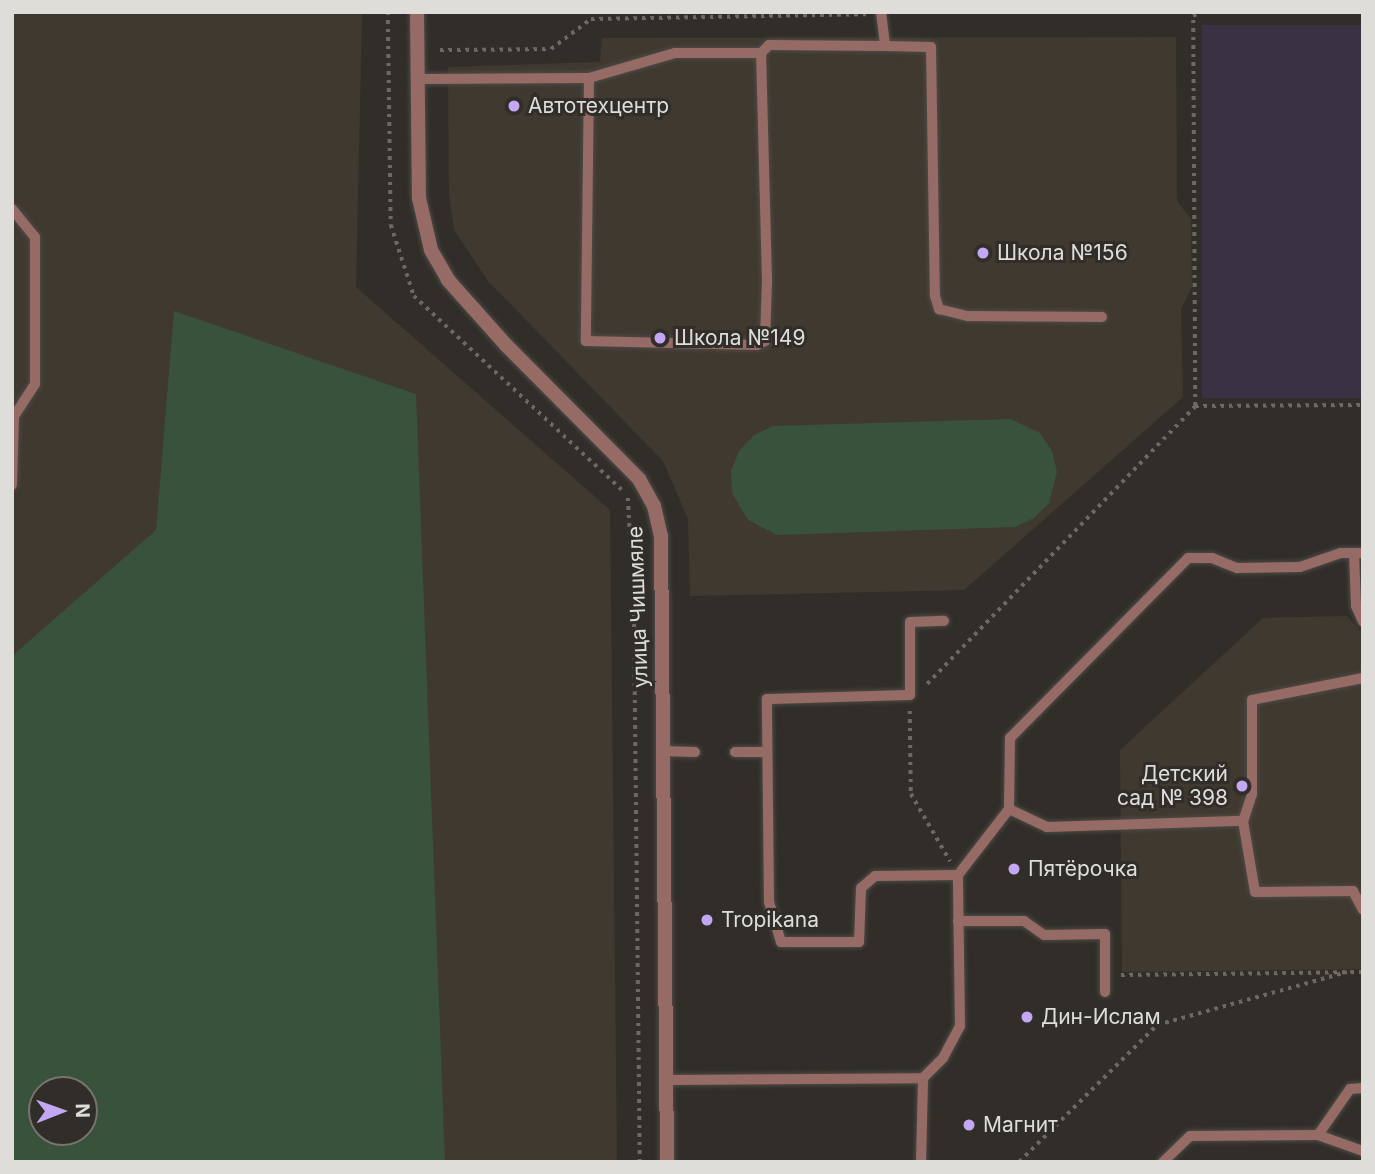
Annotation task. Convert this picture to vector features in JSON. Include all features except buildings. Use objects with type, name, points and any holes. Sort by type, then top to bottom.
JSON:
[{"type":"street","name":"улица Чишмяле","points":[[417,12],[419,198],[431,250],[448,280],[506,345],[639,478],[654,506],[661,536],[667,1162]]},
{"type":"lane","points":[[881,13],[885,46]]},
{"type":"lane","points":[[418,79],[589,78],[675,52],[761,53],[769,45],[931,47],[935,296],[939,309],[968,316],[1102,317]]},
{"type":"lane","points":[[589,78],[586,341],[757,345],[765,341],[767,281],[761,53]]},
{"type":"lane","points":[[12,209],[35,237],[35,384],[14,416],[12,485]]},
{"type":"lane","points":[[921,1162],[923,1079],[943,1058],[960,1027],[958,875],[1009,809],[1010,738],[1188,558],[1212,558],[1237,568],[1300,567],[1358,553],[1356,606],[1363,622]]},
{"type":"lane","points":[[944,621],[910,622],[910,695],[767,699],[769,902],[781,942],[859,942],[860,888],[875,876],[958,875]]},
{"type":"lane","points":[[1363,678],[1252,700],[1252,794],[1243,821],[1255,892],[1353,891],[1363,910]]},
{"type":"lane","points":[[663,751],[695,752]]},
{"type":"lane","points":[[735,752],[768,752]]},
{"type":"lane","points":[[1009,809],[1047,827],[1243,821]]},
{"type":"lane","points":[[958,921],[1024,921],[1044,935],[1105,934],[1105,992]]},
{"type":"lane","points":[[666,1080],[923,1079]]},
{"type":"lane","points":[[1318,1135],[1350,1089],[1363,1088]]},
{"type":"lane","points":[[1163,1162],[1190,1136],[1318,1135],[1358,1154]]},
{"type":"path","points":[[388,12],[391,225],[414,296],[628,495],[634,598],[640,1162]]},
{"type":"path","points":[[1187,12],[1193,16]]},
{"type":"path","points":[[1193,16],[1201,12]]},
{"type":"path","points":[[440,51],[551,48],[592,19],[881,13]]},
{"type":"path","points":[[958,875],[911,794],[910,695],[923,688],[1195,406],[1198,229],[1192,188],[1193,16]]},
{"type":"path","points":[[1195,406],[1363,405]]},
{"type":"path","points":[[1019,1162],[1157,1025],[1347,972]]},
{"type":"path","points":[[1105,975],[1363,972]]},
{"type":"shaded area","points":[[12,12],[362,12],[356,287],[610,510],[617,1162],[12,1162]]},
{"type":"shaded area","points":[[1202,25],[1363,25],[1363,398],[1202,398]]},
{"type":"shaded area","points":[[1176,37],[1177,201],[1191,219],[1192,287],[1181,309],[1183,397],[964,590],[690,596],[688,519],[663,461],[488,281],[454,230],[449,194],[448,67],[600,62],[602,38]]},
{"type":"shaded area","name":"Детский сад № 398","points":[[1347,616],[1363,634],[1363,969],[1122,972],[1120,750],[1263,618]]},
{"type":"green space","points":[[174,311],[416,394],[445,1162],[12,1162],[12,656],[156,530]]},
{"type":"green space","points":[[1011,419],[1040,433],[1052,451],[1057,472],[1049,503],[1034,518],[1015,527],[777,535],[748,520],[732,493],[731,471],[739,451],[754,435],[773,426]]},
{"type":"place","name":"Автотехцентр","points":[[514,106]]},
{"type":"place","name":"Школа №156","points":[[983,253]]},
{"type":"place","name":"Школа №149","points":[[660,338]]},
{"type":"place","name":"Детский сад № 398","points":[[1242,786]]},
{"type":"place","name":"Пятёрочка","points":[[1014,869]]},
{"type":"place","name":"Tropikana","points":[[707,920]]},
{"type":"place","name":"Дин-Ислам","points":[[1027,1017]]},
{"type":"place","name":"Магнит","points":[[969,1125]]}]
